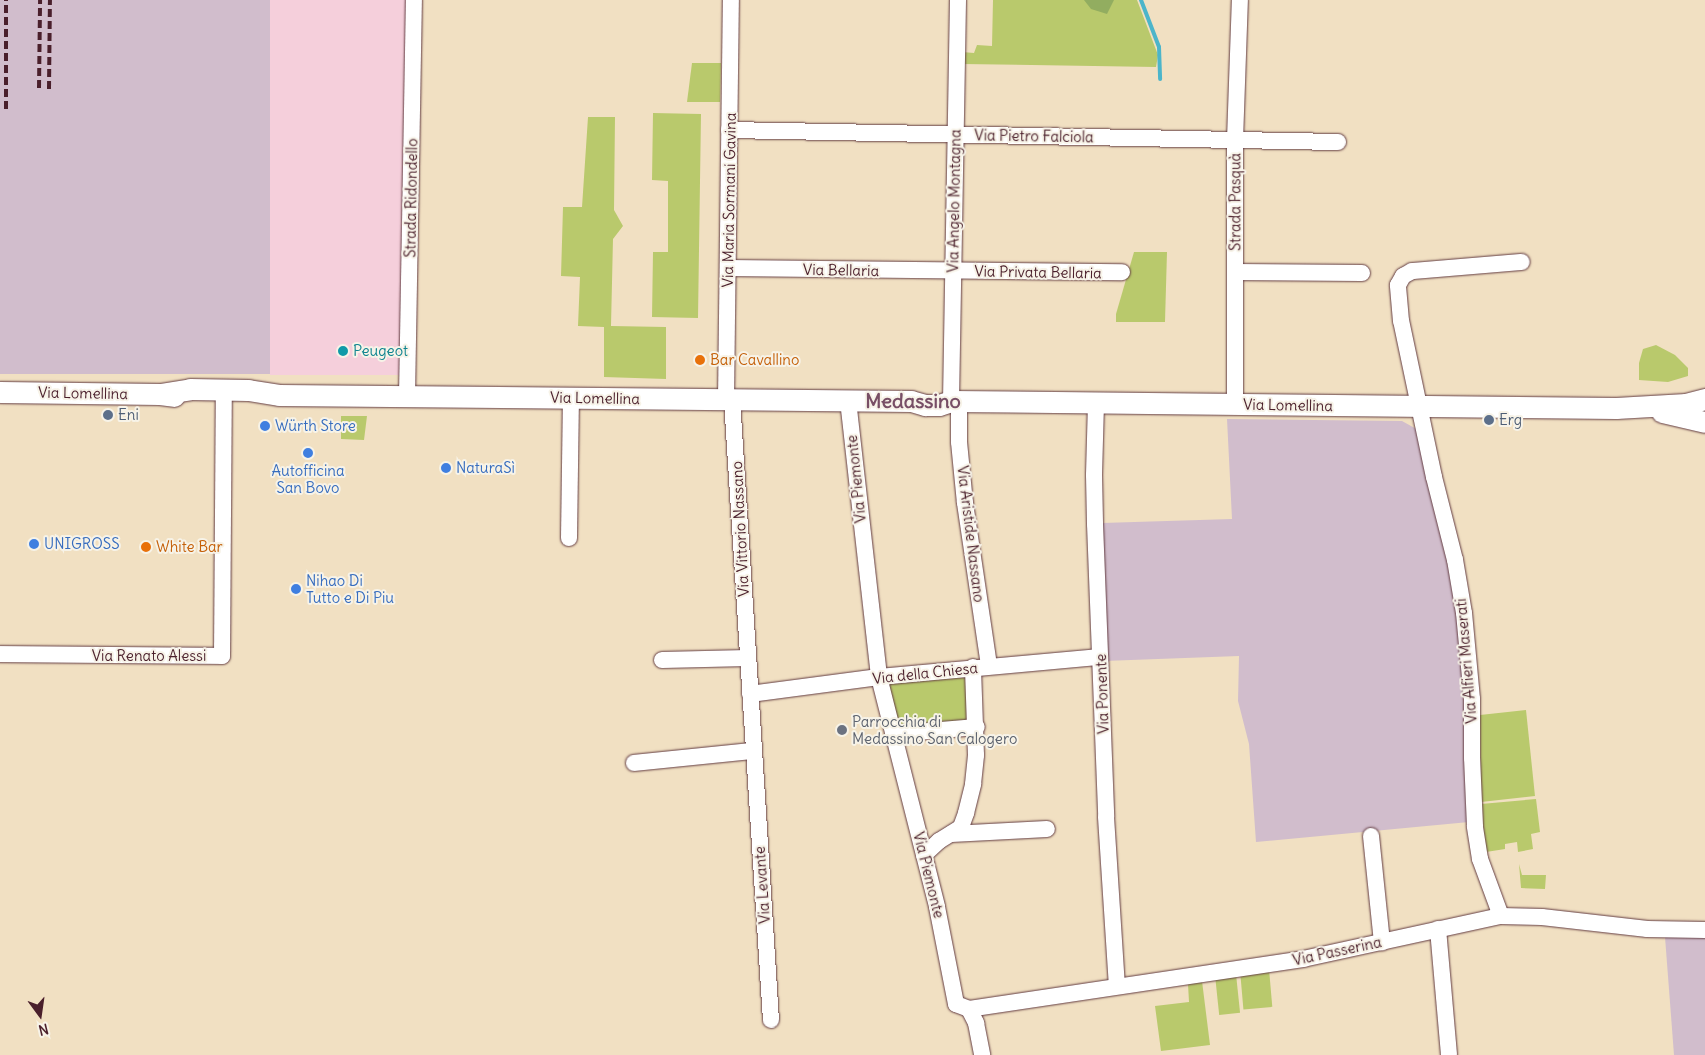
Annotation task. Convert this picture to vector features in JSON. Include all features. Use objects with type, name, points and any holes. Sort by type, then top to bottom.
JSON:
[{"type":"main road","name":"Via Lomellina","points":[[2,392],[160,394],[197,389],[248,390],[279,395],[911,401],[936,406],[953,401],[1627,408]]},
{"type":"main road","name":"Via Lomellina","points":[[160,394],[190,399],[224,400],[248,400],[279,395]]},
{"type":"main road","points":[[1627,408],[1686,404],[1705,399]]},
{"type":"main road","points":[[1627,408],[1667,413],[1705,422]]},
{"type":"street","name":"Strada Ridondello","points":[[407,396],[414,0]]},
{"type":"street","name":"Via Maria Sormani Gavina","points":[[729,399],[728,268],[731,0]]},
{"type":"street","name":"Via Angelo Montagna","points":[[953,401],[958,0]]},
{"type":"street","name":"Strada Pasquà","points":[[1235,404],[1235,140],[1240,0]]},
{"type":"street","name":"Via Pietro Falciola","points":[[729,130],[1338,142]]},
{"type":"street","name":"Via Alfieri Maserati","points":[[1501,916],[1480,859],[1472,758],[1472,699],[1464,613],[1455,560],[1402,321],[1398,286],[1400,279],[1412,270],[1522,262]]},
{"type":"street","name":"Via Bellaria","points":[[728,268],[954,271]]},
{"type":"street","name":"Via Privata Bellaria","points":[[954,271],[1122,272]]},
{"type":"street","points":[[1235,272],[1362,273]]},
{"type":"street","points":[[570,538],[571,398]]},
{"type":"street","name":"Via Vittorio Nassano","points":[[729,399],[753,751]]},
{"type":"street","name":"Via Renato Alessi","points":[[0,654],[222,656],[224,400]]},
{"type":"street","name":"Via Piemonte","points":[[848,400],[879,677],[938,907],[956,1004],[969,1008]]},
{"type":"street","name":"Via Aristide Nassano","points":[[924,855],[939,841],[961,827],[966,813],[973,784],[981,667],[959,442],[953,401]]},
{"type":"street","name":"Via Ponente","points":[[1096,403],[1094,475],[1100,657],[1106,817],[1117,985]]},
{"type":"street","name":"Via della Chiesa","points":[[750,694],[879,677],[1100,657]]},
{"type":"street","points":[[662,660],[748,658]]},
{"type":"street","points":[[894,734],[977,727]]},
{"type":"street","points":[[634,763],[753,751]]},
{"type":"street","name":"Via Levante","points":[[753,751],[771,1020]]},
{"type":"street","points":[[951,834],[1047,829]]},
{"type":"street","points":[[1371,836],[1382,942]]},
{"type":"street","name":"Via Passerina","points":[[969,1008],[1303,959],[1501,916],[1542,916],[1681,932],[1705,930]]},
{"type":"street","points":[[1438,929],[1449,1055]]},
{"type":"street","points":[[969,1008],[976,1022],[982,1055]]},
{"type":"shaded area","points":[[0,0],[270,0],[270,374],[0,374]]},
{"type":"shaded area","points":[[270,0],[406,0],[406,375],[270,375]]},
{"type":"shaded area","points":[[1227,419],[1402,421],[1420,431],[1460,614],[1469,822],[1256,842],[1249,744],[1238,701],[1239,656],[1104,661],[1102,523],[1232,519]]},
{"type":"shaded area","points":[[1705,933],[1705,1055],[1674,1055],[1665,937]]},
{"type":"green space","points":[[993,0],[1137,0],[1158,55],[1156,67],[962,64],[962,52],[974,53],[977,45],[992,46]]},
{"type":"green space","points":[[1084,0],[1114,0],[1107,14],[1091,9]]},
{"type":"green space","points":[[692,63],[721,63],[720,102],[687,102]]},
{"type":"green space","points":[[653,113],[701,114],[698,318],[652,317],[653,252],[668,252],[668,181],[652,180]]},
{"type":"green space","points":[[588,117],[615,117],[614,210],[623,226],[613,239],[611,326],[666,327],[666,379],[604,377],[604,327],[578,326],[580,277],[561,276],[563,207],[582,207]]},
{"type":"green space","points":[[1134,252],[1167,252],[1165,322],[1116,322],[1116,314]]},
{"type":"green space","points":[[1656,345],[1675,355],[1688,368],[1688,376],[1668,382],[1639,380],[1639,363],[1643,349]]},
{"type":"green space","points":[[341,416],[367,416],[364,440],[341,439]]},
{"type":"green space","points":[[969,674],[972,724],[899,729],[887,682]]},
{"type":"green space","points":[[1526,710],[1535,796],[1481,802],[1480,715]]},
{"type":"green space","points":[[1536,799],[1540,832],[1531,834],[1533,849],[1518,852],[1517,842],[1505,844],[1505,849],[1486,852],[1481,804]]},
{"type":"green space","points":[[1519,864],[1522,875],[1546,875],[1545,889],[1521,888]]},
{"type":"green space","points":[[1269,969],[1272,1007],[1243,1009],[1240,972]]},
{"type":"green space","points":[[1236,974],[1240,1013],[1219,1015],[1215,976]]},
{"type":"green space","points":[[1202,981],[1210,1045],[1161,1051],[1155,1006],[1189,1002],[1188,984]]},
{"type":"waterway","points":[[1141,0],[1159,47],[1160,79]]},
{"type":"railway","points":[[6,0],[6,109]]},
{"type":"railway","points":[[39,88],[40,0]]},
{"type":"railway","points":[[49,89],[50,0]]},
{"type":"place","name":"Peugeot","points":[[343,351]]},
{"type":"place","name":"Bar Cavallino","points":[[700,360]]},
{"type":"place","name":"Eni","points":[[108,415]]},
{"type":"place","name":"Erg","points":[[1489,420]]},
{"type":"place","name":"Würth Store","points":[[265,426]]},
{"type":"place","name":"Autofficina San Bovo","points":[[308,453]]},
{"type":"place","name":"NaturaSì","points":[[446,468]]},
{"type":"place","name":"UNIGROSS","points":[[34,544]]},
{"type":"place","name":"White Bar","points":[[146,547]]},
{"type":"place","name":"Nihao Di Tutto e Di Piu","points":[[296,589]]},
{"type":"place","name":"Parrocchia di Medassino San Calogero","points":[[842,730]]},
{"type":"district","name":"Medassino","points":[[913,400]]}]
